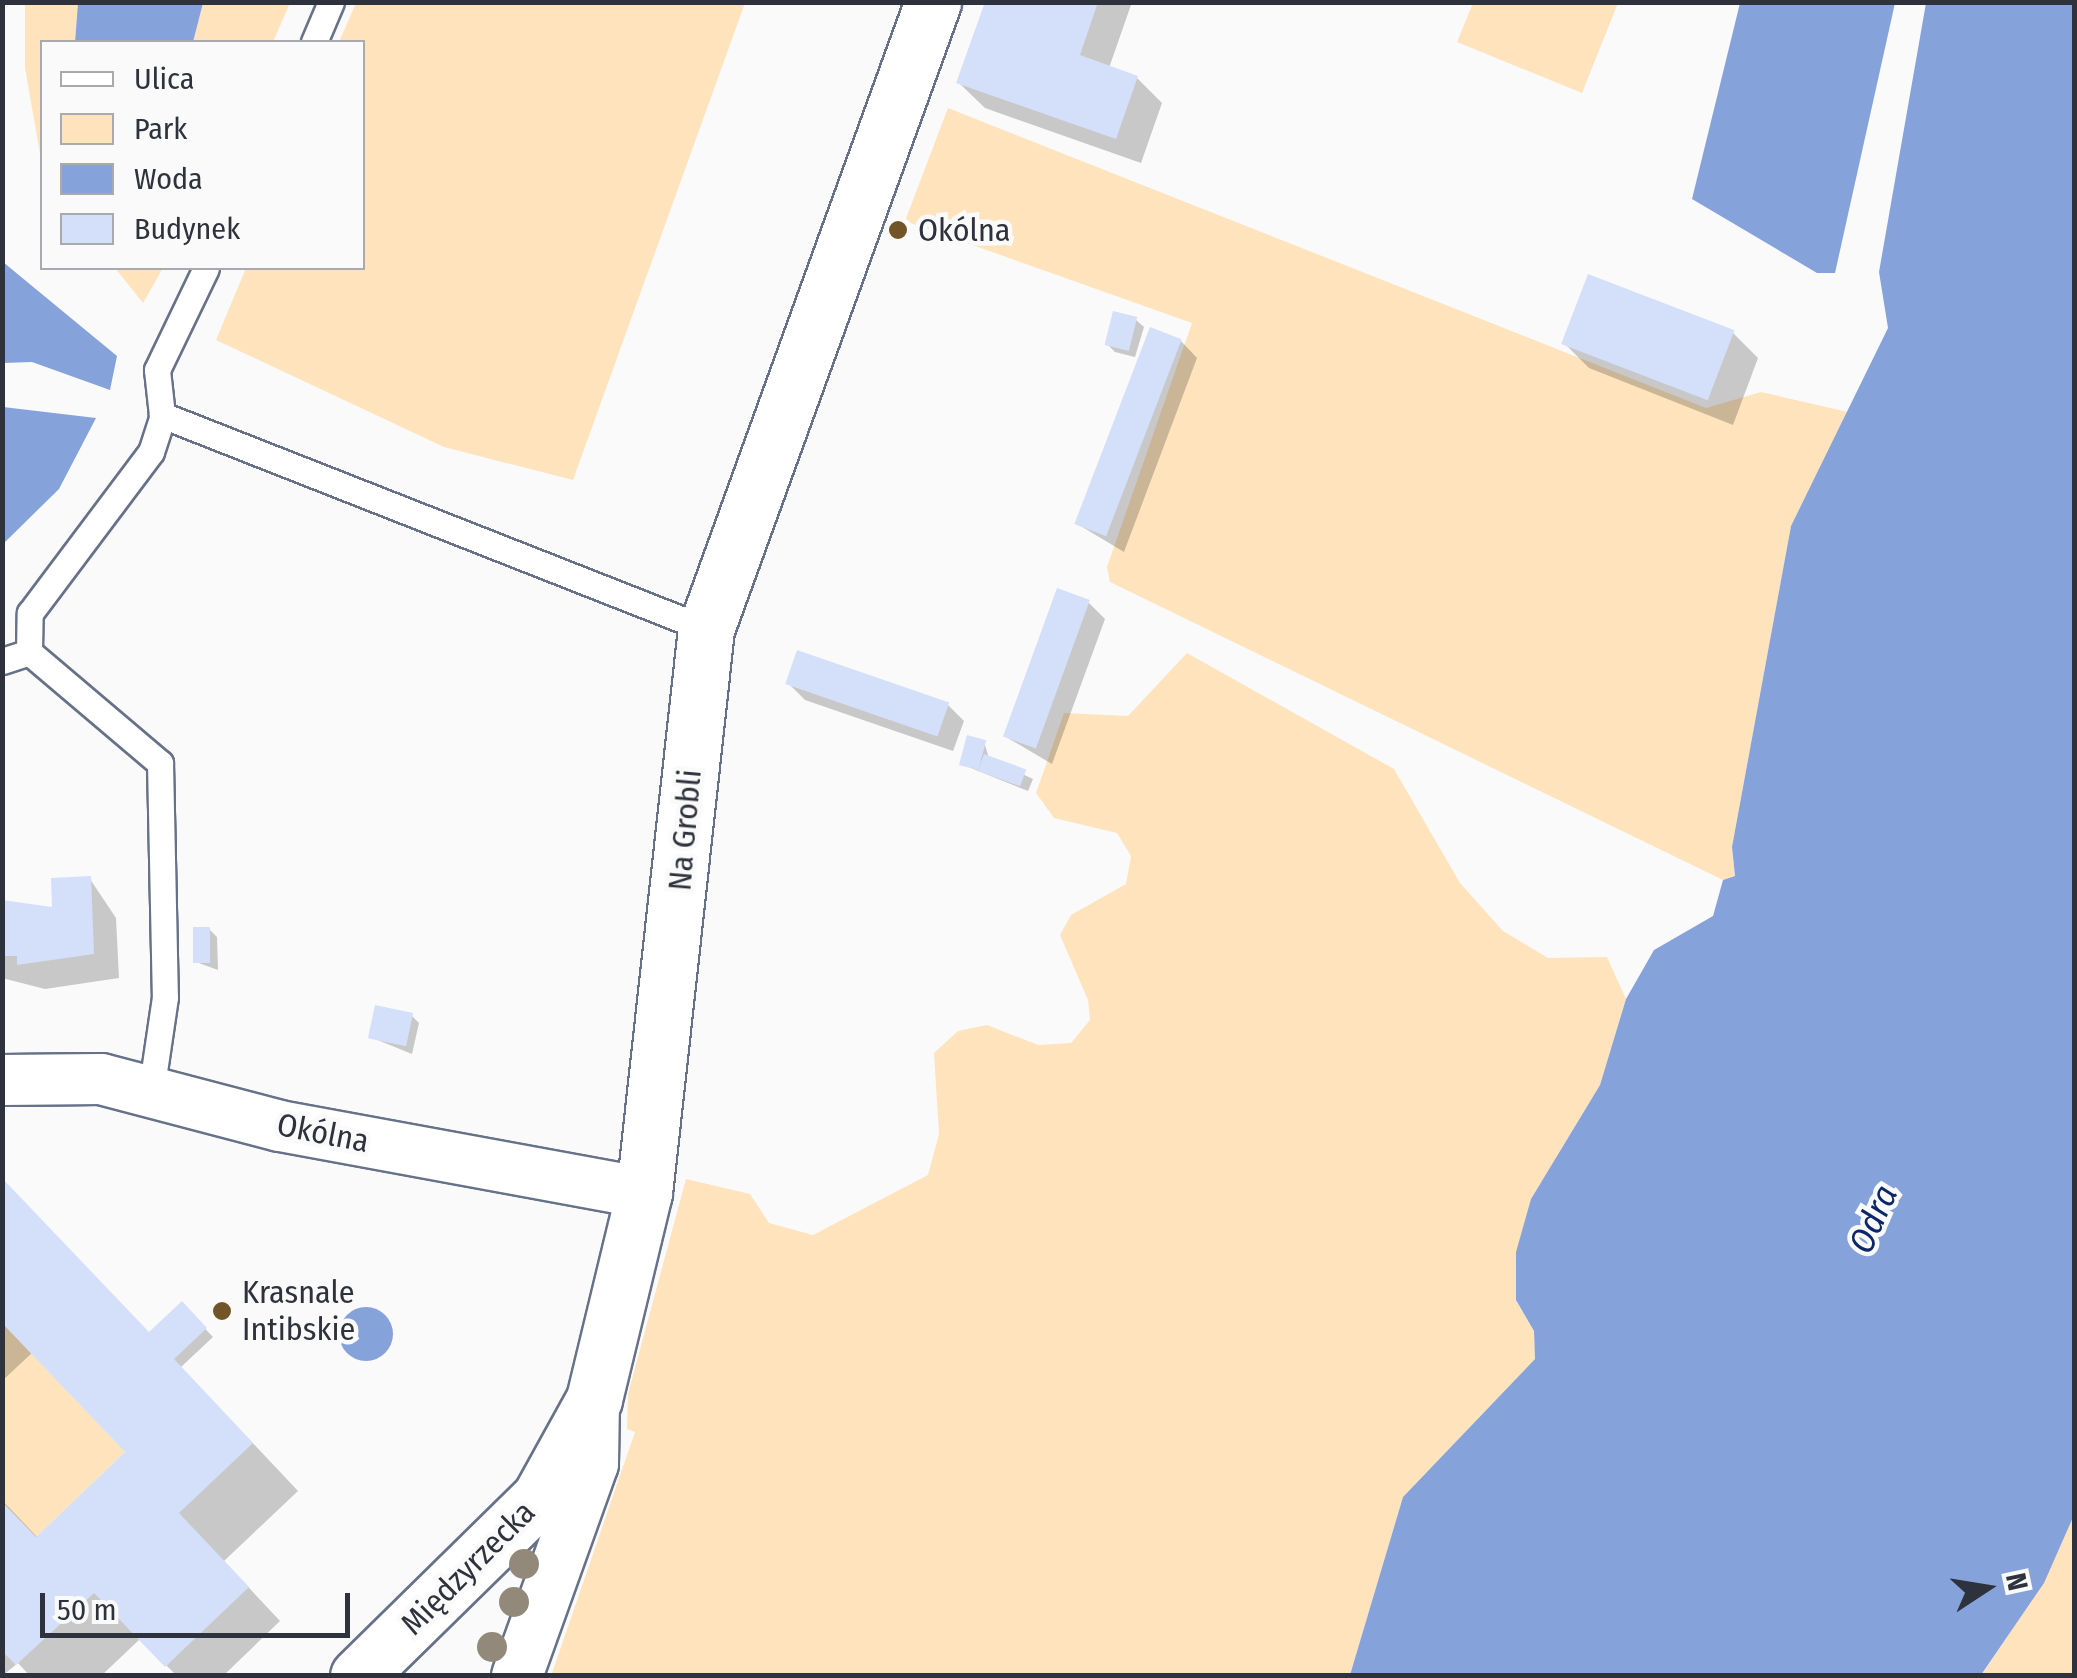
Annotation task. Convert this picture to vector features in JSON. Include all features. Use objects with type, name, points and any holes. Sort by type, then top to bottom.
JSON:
[{"type":"street","name":"Na Grobli","points":[[517,1676],[593,1464],[594,1399],[644,1193],[706,629],[933,2]]},
{"type":"street","name":"Okólna","points":[[2,1080],[100,1080],[280,1126],[644,1193]]},
{"type":"street","name":"Międzyrzecka","points":[[358,1676],[540,1497],[594,1399]]},
{"type":"lane","points":[[315,40],[331,2]]},
{"type":"lane","points":[[29,652],[30,613],[151,452],[163,415],[157,370],[205,270]]},
{"type":"lane","points":[[163,415],[706,629]]},
{"type":"lane","points":[[2,661],[29,652]]},
{"type":"lane","points":[[29,652],[160,763],[165,997],[151,1092]]},
{"type":"green space","points":[[1473,2],[1618,3],[1582,93],[1457,42]]},
{"type":"green space","points":[[25,3],[78,3],[75,40],[40,40],[40,154],[25,68]]},
{"type":"green space","points":[[203,3],[290,3],[274,40],[194,40]]},
{"type":"green space","points":[[356,3],[745,3],[573,480],[444,447],[216,340],[245,270],[365,270],[365,40],[340,40]]},
{"type":"green space","points":[[948,108],[1706,408],[1761,392],[1848,412],[1791,526],[1732,847],[1735,876],[1723,880],[1110,582],[1107,567],[1192,323],[905,221]]},
{"type":"green space","points":[[117,270],[162,270],[143,303]]},
{"type":"green space","points":[[1187,653],[1394,769],[1460,883],[1503,931],[1548,958],[1607,957],[1626,999],[1600,1085],[1531,1199],[1516,1300],[1534,1331],[1535,1359],[1403,1497],[1350,1675],[551,1676],[635,1432],[627,1429],[628,1394],[686,1179],[750,1194],[769,1223],[813,1235],[928,1175],[939,1134],[934,1053],[958,1031],[987,1025],[1038,1045],[1071,1043],[1090,1020],[1088,1000],[1060,935],[1071,915],[1126,884],[1131,856],[1117,833],[1054,818],[1036,793],[1064,713],[1128,716]]},
{"type":"green space","points":[[3,1323],[125,1452],[36,1537],[3,1502]]},
{"type":"green space","points":[[2074,1515],[2074,1675],[1981,1676],[2043,1583]]},
{"type":"water","points":[[78,2],[203,3],[194,40],[75,40]]},
{"type":"water","points":[[1740,3],[1895,3],[1835,273],[1817,273],[1692,199]]},
{"type":"water","name":"Odra","points":[[1926,3],[2074,3],[2074,1515],[2044,1583],[1981,1675],[1350,1675],[1403,1497],[1535,1359],[1534,1331],[1516,1300],[1516,1252],[1531,1199],[1600,1085],[1626,999],[1654,950],[1713,916],[1723,880],[1735,876],[1732,847],[1791,526],[1888,328],[1879,272]]},
{"type":"water","points":[[3,262],[117,356],[110,390],[32,362],[3,363]]},
{"type":"water","points":[[3,407],[96,418],[59,489],[3,544]]},
{"type":"water","points":[[366,1307],[385,1315],[393,1334],[385,1353],[366,1361],[347,1353],[339,1334],[347,1315]]},
{"type":"building","points":[[985,2],[1098,2],[1080,55],[1138,76],[1116,139],[956,83]]},
{"type":"building","points":[[1588,274],[1735,330],[1708,400],[1561,344]]},
{"type":"building","points":[[1113,311],[1137,317],[1129,351],[1105,345]]},
{"type":"building","points":[[1150,327],[1182,339],[1106,536],[1074,524]]},
{"type":"building","points":[[1057,588],[1090,600],[1036,748],[1003,736]]},
{"type":"building","points":[[797,650],[949,702],[938,736],[785,684]]},
{"type":"building","points":[[967,735],[986,740],[978,770],[959,765]]},
{"type":"building","points":[[984,754],[1026,769],[1020,786],[978,771]]},
{"type":"building","points":[[91,876],[94,954],[17,965],[17,956],[2,956],[2,900],[52,907],[51,878]]},
{"type":"building","points":[[193,927],[210,927],[210,963],[193,963]]},
{"type":"building","points":[[375,1005],[413,1013],[406,1046],[368,1038]]},
{"type":"building","points":[[2,1178],[149,1332],[182,1301],[207,1328],[174,1359],[253,1443],[179,1513],[249,1587],[165,1667],[94,1593],[16,1665],[2,1651],[2,1502],[36,1537],[125,1452],[2,1323]]},
{"type":"place","name":"Okólna","points":[[898,230]]},
{"type":"place","name":"Krasnale Intibskie","points":[[222,1311]]}]
